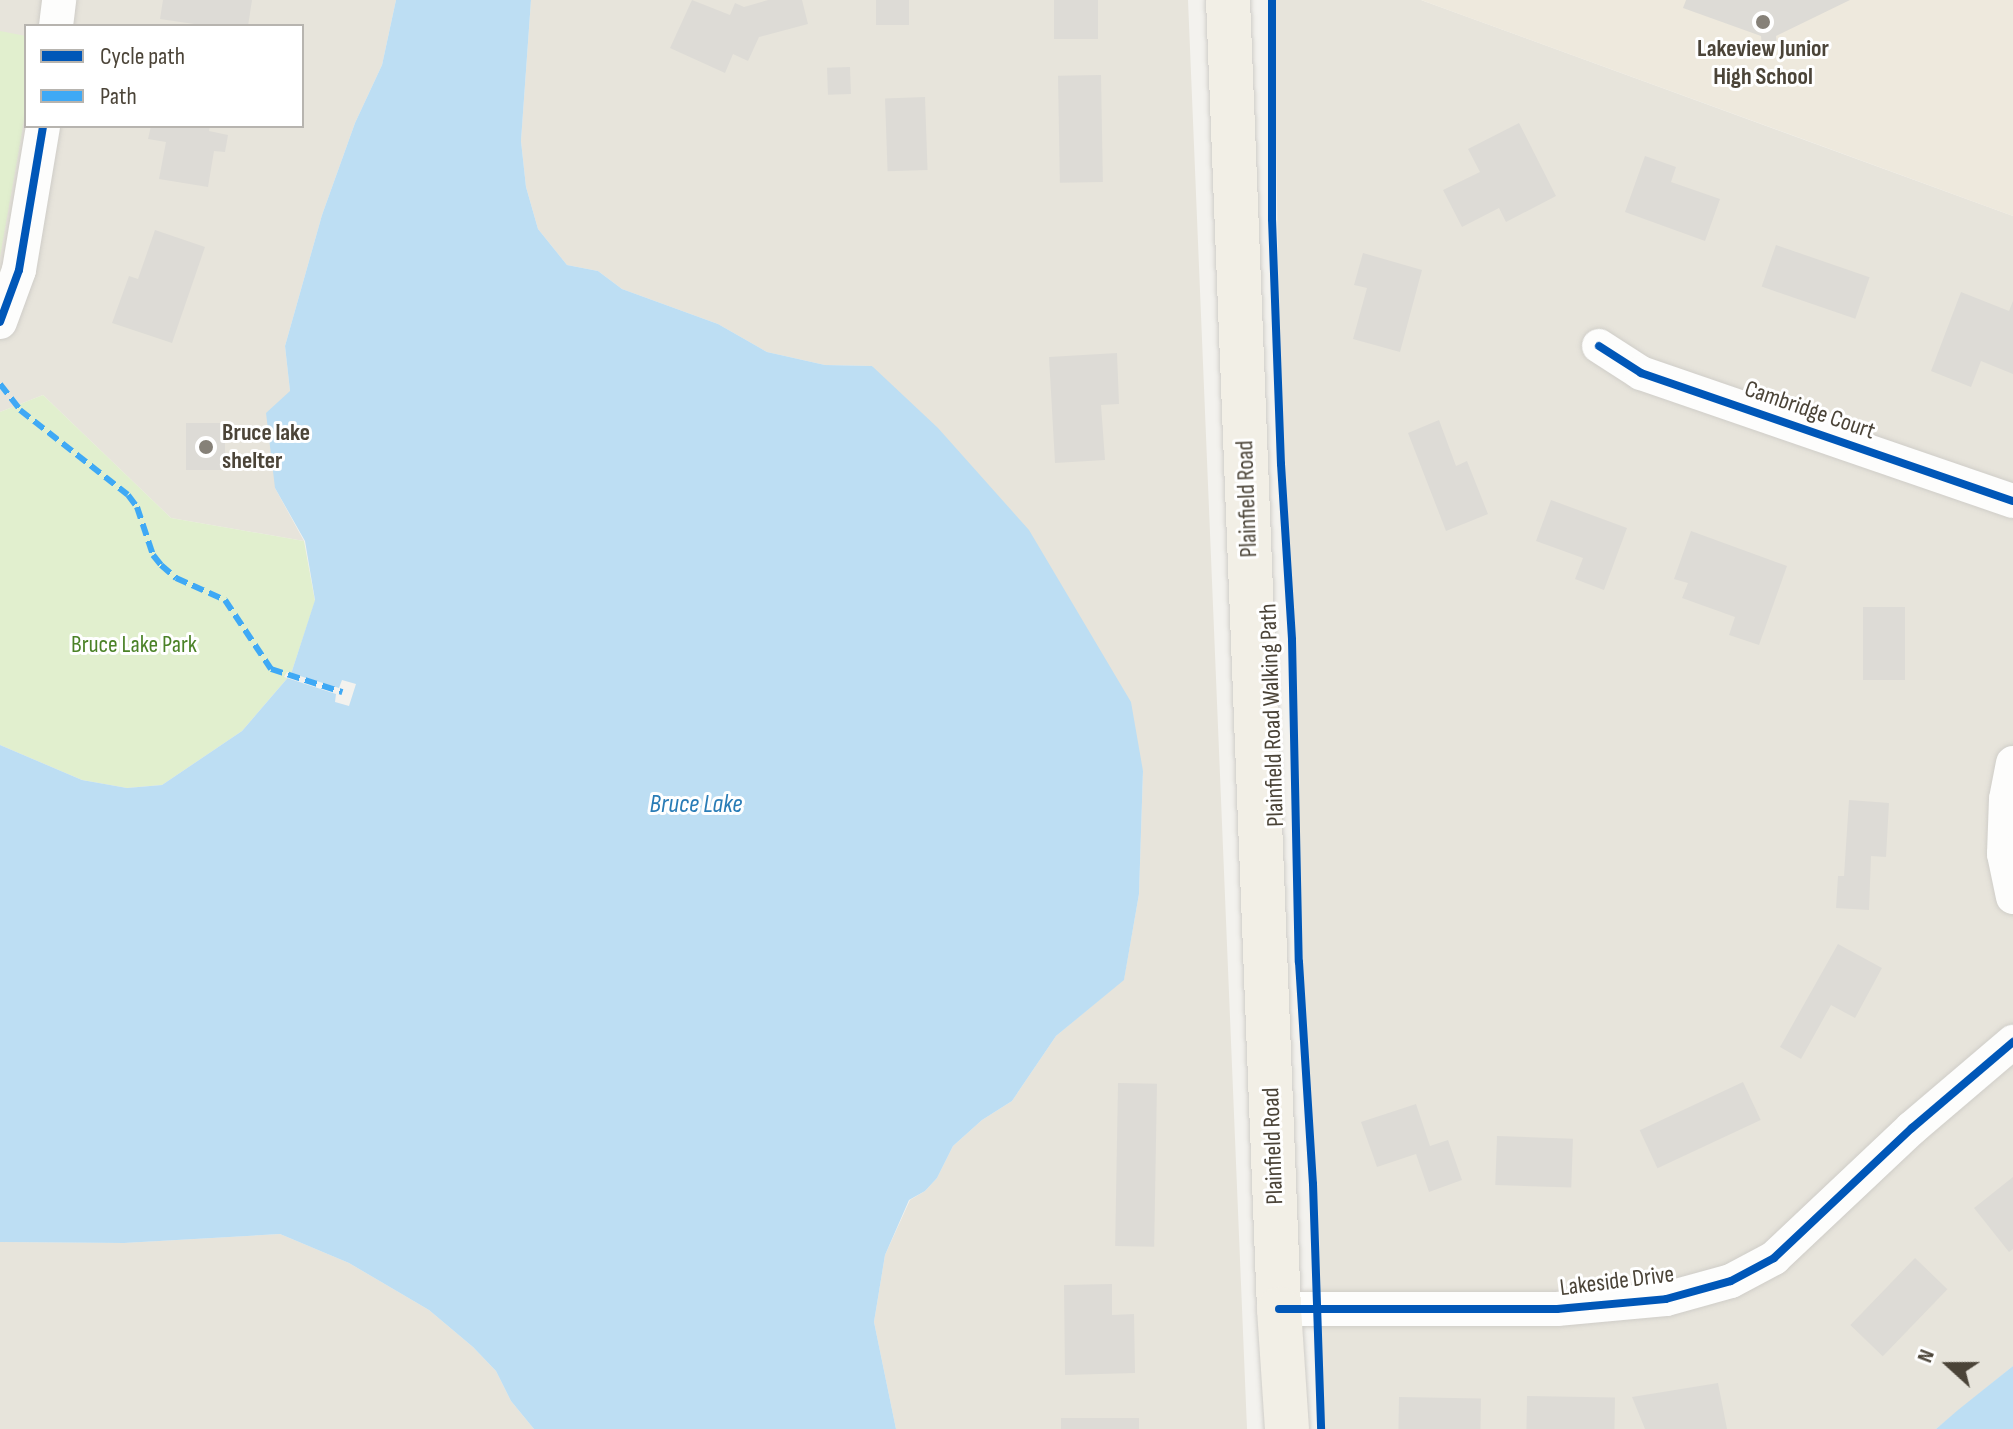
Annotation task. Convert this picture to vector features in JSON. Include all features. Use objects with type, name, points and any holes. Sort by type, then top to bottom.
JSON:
[{"type":"main road","name":"Plainfield Road","points":[[1228,0],[1279,1309],[1287,1429]]},
{"type":"street","points":[[56,24],[59,0]]},
{"type":"street","points":[[0,322],[19,270],[43,128]]},
{"type":"street","name":"Cambridge Court","points":[[1599,346],[1641,373],[2013,501]]},
{"type":"street","points":[[2013,763],[2006,799],[2004,854],[2013,897]]},
{"type":"street","name":"Lakeside Drive","points":[[1279,1309],[1557,1309],[1666,1299],[1731,1281],[1774,1258],[1912,1128],[2013,1042]]},
{"type":"shaded area","points":[[0,0],[396,0],[382,65],[355,123],[322,215],[285,346],[290,391],[275,488],[304,541],[171,518],[43,395],[0,412]]},
{"type":"shaded area","points":[[531,0],[1188,0],[1247,1429],[896,1429],[874,1322],[885,1255],[910,1200],[925,1191],[937,1178],[953,1146],[982,1120],[1012,1101],[1056,1036],[1124,979],[1139,894],[1143,771],[872,366],[825,365],[767,352],[718,324],[622,289],[598,271],[567,265],[538,229],[526,187],[521,141]]},
{"type":"shaded area","points":[[1274,0],[1421,0],[2013,216],[2013,1366],[1936,1429],[1321,1429],[1299,962],[1292,640],[1281,464]]},
{"type":"shaded area","points":[[1421,0],[2013,0],[2013,216],[1800,138]]},
{"type":"shaded area","points":[[280,1234],[349,1263],[429,1310],[496,1371],[511,1401],[534,1429],[0,1429],[0,1242],[124,1243]]},
{"type":"green space","points":[[0,31],[24,36],[24,121],[0,257]]},
{"type":"green space","name":"Bruce Lake Park","points":[[43,395],[171,518],[304,541],[315,601],[291,674],[242,731],[162,785],[127,788],[82,780],[0,745],[0,412]]},
{"type":"water","name":"Bruce Lake","points":[[396,0],[531,0],[521,141],[526,187],[538,229],[567,265],[598,271],[622,289],[718,324],[767,352],[825,365],[872,366],[938,428],[1029,530],[1131,702],[1143,771],[1139,894],[1124,980],[1056,1036],[1012,1101],[982,1120],[953,1146],[937,1178],[925,1191],[909,1200],[885,1255],[874,1322],[896,1429],[534,1429],[511,1401],[496,1371],[429,1310],[349,1263],[280,1234],[124,1243],[0,1242],[0,745],[82,780],[127,788],[162,785],[242,731],[291,674],[315,600],[305,541],[275,488],[266,413],[290,391],[285,346],[322,215],[355,123],[382,65]]},
{"type":"water","points":[[2013,1366],[2013,1429],[1936,1429],[1958,1410]]},
{"type":"pier","points":[[287,672],[339,688],[342,680],[356,684],[349,706],[335,702],[336,694],[284,677]]},
{"type":"building","points":[[163,0],[252,0],[248,24],[194,24],[160,19]]},
{"type":"building","points":[[692,0],[730,15],[735,3],[744,7],[768,0],[802,0],[808,24],[759,37],[748,61],[733,54],[725,73],[670,48]]},
{"type":"building","points":[[876,0],[909,0],[909,25],[876,25]]},
{"type":"building","points":[[1054,0],[1098,0],[1098,39],[1054,39]]},
{"type":"building","name":"Lakeview Junior High School","points":[[1686,0],[1850,0],[1776,36],[1777,46],[1762,47],[1761,36],[1683,8]]},
{"type":"building","points":[[850,67],[851,94],[828,95],[827,68]]},
{"type":"building","points":[[1101,75],[1103,182],[1060,183],[1058,76]]},
{"type":"building","points":[[925,97],[928,170],[888,171],[885,98]]},
{"type":"building","points":[[1519,123],[1556,196],[1506,222],[1499,208],[1462,227],[1443,190],[1480,172],[1468,149]]},
{"type":"building","points":[[151,128],[210,128],[209,131],[228,135],[225,152],[214,151],[208,187],[159,179],[166,142],[148,139]]},
{"type":"building","points":[[1645,156],[1676,167],[1671,182],[1720,199],[1705,241],[1625,212]]},
{"type":"building","points":[[155,230],[205,247],[172,343],[112,323],[129,276],[138,279]]},
{"type":"building","points":[[1776,245],[1870,277],[1855,319],[1762,287]]},
{"type":"building","points":[[1363,253],[1422,270],[1400,352],[1353,339],[1367,288],[1354,285]]},
{"type":"building","points":[[1961,292],[2009,311],[2013,301],[2013,374],[1981,361],[1971,387],[1931,371]]},
{"type":"building","points":[[1117,353],[1119,404],[1101,405],[1105,460],[1055,463],[1049,357]]},
{"type":"building","points":[[1439,420],[1456,466],[1467,461],[1488,514],[1446,531],[1408,433]]},
{"type":"building","name":"Bruce lake shelter","points":[[186,423],[225,423],[225,470],[186,470]]},
{"type":"building","points":[[1551,500],[1627,528],[1604,590],[1575,579],[1583,558],[1536,541]]},
{"type":"building","points":[[1691,531],[1787,566],[1759,645],[1729,635],[1735,617],[1682,598],[1688,583],[1674,579]]},
{"type":"building","points":[[1863,607],[1905,607],[1905,680],[1863,680]]},
{"type":"building","points":[[1849,800],[1889,803],[1886,857],[1871,856],[1869,910],[1836,908],[1838,876],[1844,876]]},
{"type":"building","points":[[1838,944],[1882,968],[1855,1018],[1831,1005],[1801,1059],[1780,1047]]},
{"type":"building","points":[[1743,1082],[1761,1120],[1657,1168],[1640,1130]]},
{"type":"building","points":[[1118,1083],[1157,1084],[1154,1247],[1115,1246]]},
{"type":"building","points":[[1416,1104],[1430,1146],[1448,1140],[1462,1180],[1429,1192],[1416,1154],[1377,1167],[1361,1122]]},
{"type":"building","points":[[1497,1136],[1573,1139],[1571,1188],[1495,1185]]},
{"type":"building","points":[[2013,1177],[2013,1249],[2009,1252],[1974,1208]]},
{"type":"building","points":[[1915,1258],[1947,1289],[1883,1356],[1850,1325]]},
{"type":"building","points":[[1112,1284],[1112,1315],[1134,1314],[1135,1373],[1065,1375],[1064,1285]]},
{"type":"building","points":[[1718,1383],[1727,1429],[1645,1429],[1632,1397]]},
{"type":"building","points":[[1527,1396],[1615,1398],[1614,1429],[1526,1429]]},
{"type":"building","points":[[1399,1397],[1481,1398],[1480,1429],[1398,1429]]},
{"type":"building","points":[[1061,1418],[1139,1418],[1139,1429],[1061,1429]]},
{"type":"marked path","points":[[0,384],[20,410],[128,495],[137,507],[153,555],[161,565],[176,578],[225,600],[271,669],[342,692]]},
{"type":"cycle path","name":"Plainfield Road Walking Path","points":[[1272,0],[1272,219],[1281,464],[1292,640],[1299,962],[1313,1184],[1321,1429]]},
{"type":"cycle path","points":[[0,322],[19,270],[43,128]]},
{"type":"cycle path","points":[[1599,346],[1641,373],[2013,501]]},
{"type":"cycle path","points":[[1279,1309],[1557,1309],[1666,1299],[1731,1281],[1774,1258],[1912,1128],[2013,1042]]},
{"type":"place","name":"Lakeview Junior High School","points":[[1763,22]]},
{"type":"place","name":"Bruce lake shelter","points":[[206,447]]}]
